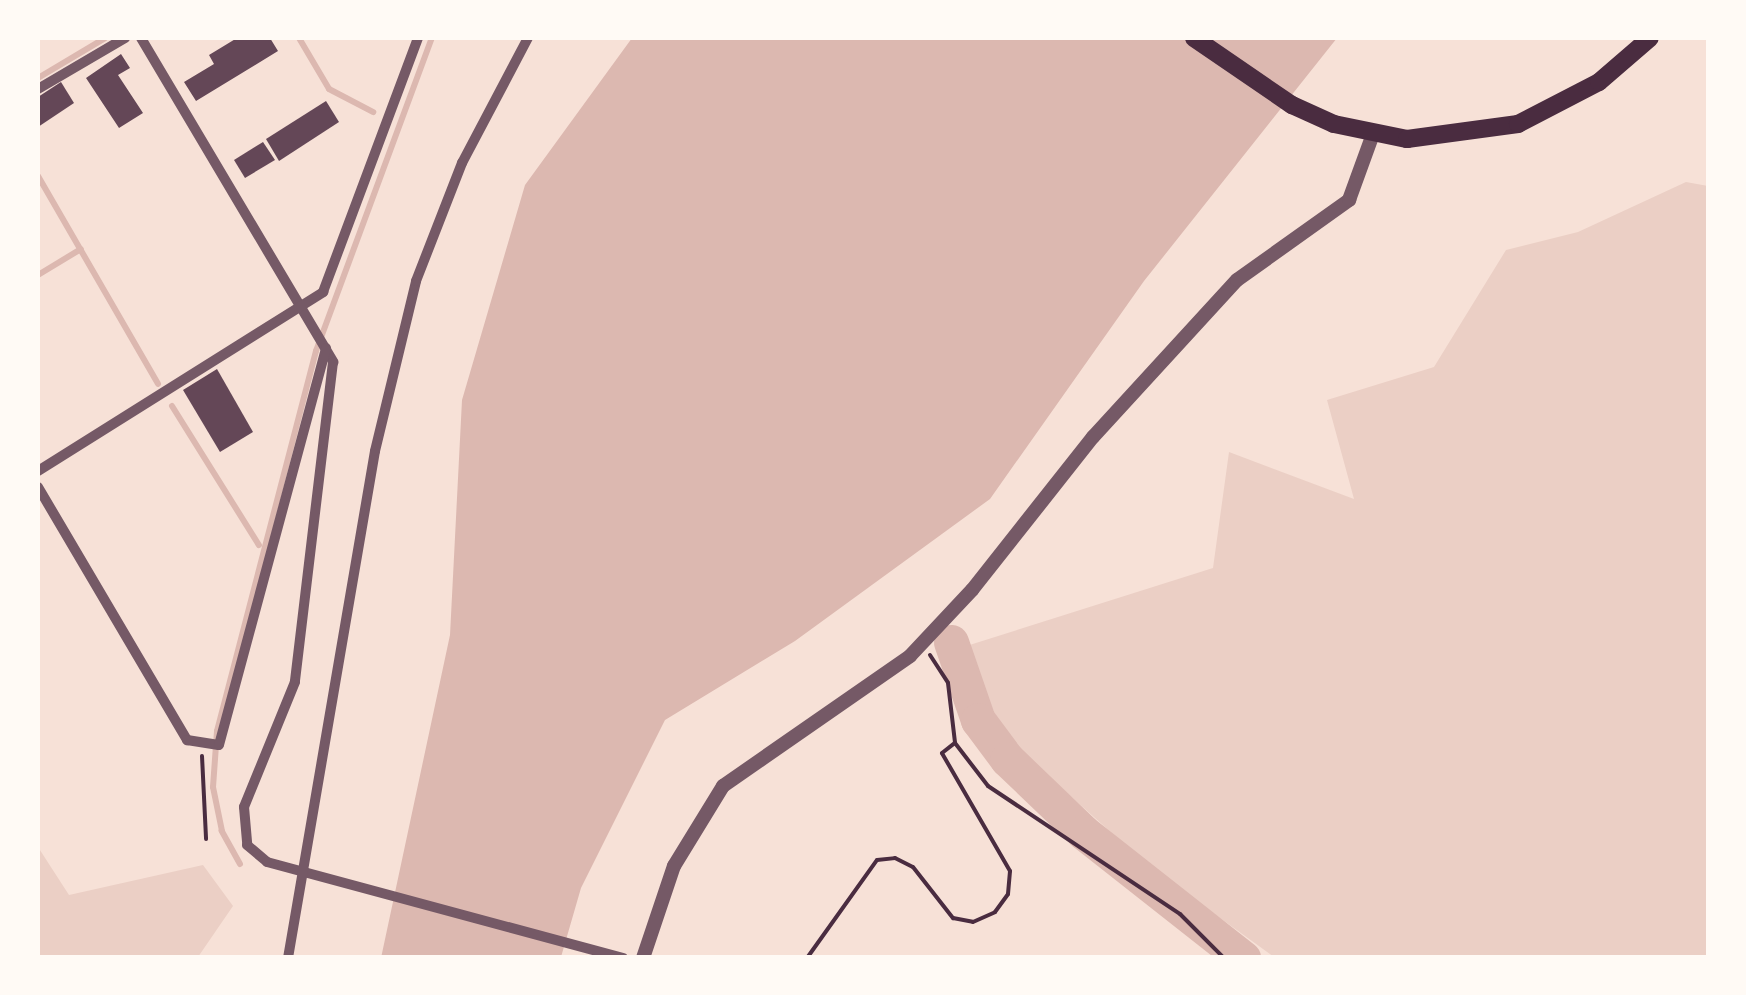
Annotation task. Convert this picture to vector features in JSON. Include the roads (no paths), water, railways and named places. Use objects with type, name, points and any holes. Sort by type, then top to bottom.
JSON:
[{"type":"main road","points":[[1194,38],[1292,104],[1373,134],[1440,138],[1518,124],[1600,82],[1650,38]]},
{"type":"street","points":[[38,89],[126,38]]},
{"type":"street","points":[[141,38],[305,307],[323,341],[334,375],[295,682],[241,820],[256,855],[618,956]]},
{"type":"street","points":[[38,471],[305,307],[328,284],[418,38]]},
{"type":"street","points":[[288,958],[375,451],[416,281],[462,163],[528,38]]},
{"type":"street","points":[[643,958],[674,866],[724,786],[859,695],[922,642],[972,590],[1093,437],[1237,280],[1349,200],[1373,134]]},
{"type":"street","points":[[38,487],[187,740],[210,746],[323,341]]},
{"type":"waterway","points":[[38,78],[105,38]]},
{"type":"waterway","points":[[299,38],[329,89],[373,112]]},
{"type":"waterway","points":[[240,864],[222,831],[213,787],[217,731],[316,351],[432,38]]},
{"type":"waterway","points":[[38,176],[158,384]]},
{"type":"waterway","points":[[38,275],[81,249]]},
{"type":"waterway","points":[[172,406],[259,545]]},
{"type":"waterway","points":[[951,642],[978,720],[1007,759],[1083,832],[1243,958]]}]
